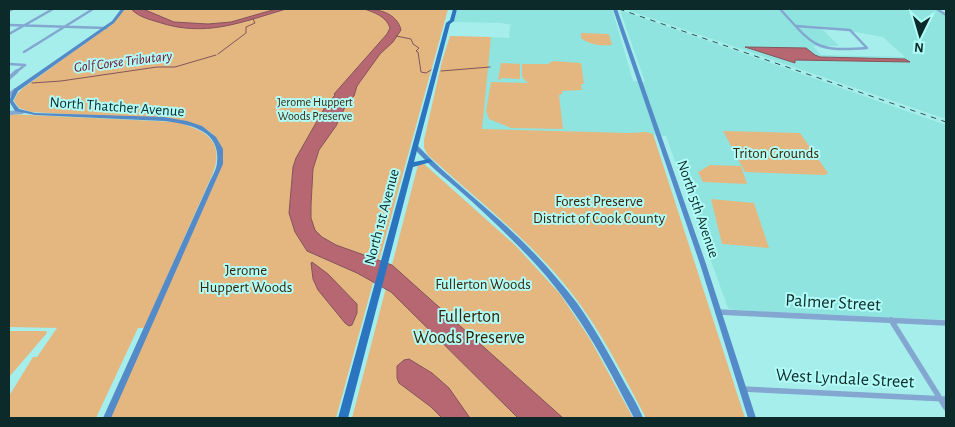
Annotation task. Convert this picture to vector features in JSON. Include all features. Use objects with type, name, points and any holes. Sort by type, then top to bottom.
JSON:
[{"type":"main road","name":"North 1st Avenue","points":[[344,418],[448,23],[446,21],[449,9]]},
{"type":"main road","name":"North 1st Avenue","points":[[448,23],[452,20],[455,9]]},
{"type":"main road","points":[[411,165],[429,161],[528,251],[564,292],[596,339],[639,418]]},
{"type":"street","points":[[9,11],[13,9]]},
{"type":"street","points":[[9,34],[53,9]]},
{"type":"street","points":[[24,52],[93,9]]},
{"type":"street","name":"North Thatcher Avenue","points":[[16,90],[106,28],[118,17],[123,9]]},
{"type":"street","name":"North 5th Avenue","points":[[616,9],[752,418]]},
{"type":"street","points":[[780,9],[796,26],[814,44],[818,46],[867,48],[850,30],[822,26],[796,26]]},
{"type":"street","points":[[937,9],[946,15]]},
{"type":"street","points":[[9,25],[106,28]]},
{"type":"street","points":[[9,64],[26,65],[9,78]]},
{"type":"street","points":[[9,95],[16,90]]},
{"type":"street","points":[[16,90],[11,104],[22,112]]},
{"type":"street","points":[[9,113],[22,112]]},
{"type":"street","name":"North Thatcher Avenue","points":[[22,112],[43,115],[164,119],[185,122],[200,127],[210,134],[220,149],[217,171],[106,418]]},
{"type":"street","points":[[416,147],[429,161]]},
{"type":"street","name":"Palmer Street","points":[[718,312],[946,323]]},
{"type":"street","points":[[891,320],[943,398],[946,408]]},
{"type":"street","name":"West Lyndale Street","points":[[742,389],[943,398]]},
{"type":"shaded area","points":[[131,9],[143,9],[174,22],[208,24],[231,22],[276,9],[286,9],[239,23],[192,29],[175,27],[151,20],[140,16]]},
{"type":"shaded area","points":[[364,9],[387,13],[396,20],[401,30],[393,42],[380,54],[357,86],[354,96],[347,103],[336,126],[319,150],[313,169],[311,205],[311,218],[315,230],[322,237],[336,245],[392,265],[563,418],[518,418],[391,292],[357,273],[307,251],[295,232],[289,213],[293,167],[296,158],[334,94],[387,34],[390,28],[383,18],[376,13]]},
{"type":"shaded area","points":[[457,9],[612,9],[633,81],[645,82],[620,10],[946,125],[946,320],[734,310],[728,308],[666,136],[481,129],[491,37],[509,38],[510,26],[513,25],[453,22]]},
{"type":"shaded area","points":[[624,9],[936,9],[946,15],[946,119]],"holes":[[[795,25],[823,26],[883,37],[905,57],[821,55],[813,46],[839,46],[820,27]]]},
{"type":"shaded area","points":[[745,47],[806,48],[820,57],[905,59],[910,62],[795,60],[795,63]]},
{"type":"shaded area","points":[[312,262],[328,274],[357,304],[357,313],[352,325],[349,326],[345,323],[318,290],[313,279]]},
{"type":"shaded area","points":[[409,359],[432,373],[449,388],[470,418],[442,418],[431,407],[399,383],[397,366],[404,360]]},
{"type":"green space","name":"Jerome Huppert Woods","points":[[125,9],[448,9],[336,418],[110,418],[218,175],[221,164],[221,146],[212,133],[196,124],[185,121],[31,112],[19,108],[14,101],[17,94],[23,88],[112,24]]},
{"type":"green space","points":[[581,33],[609,34],[612,45],[592,44],[581,38]]},
{"type":"green space","name":"Forest Preserve District of Cook County","points":[[450,36],[491,37],[482,129],[646,132],[653,134],[745,418],[646,418],[602,337],[570,291],[538,254],[428,155],[424,148],[424,140],[442,61]]},
{"type":"green space","points":[[553,61],[581,63],[584,84],[581,84],[582,90],[562,91],[562,94],[559,95],[563,129],[511,128],[489,119],[486,111],[491,82],[528,83],[522,77],[522,64],[548,64]]},
{"type":"green space","points":[[501,63],[520,64],[520,79],[503,78],[498,80]]},
{"type":"green space","points":[[9,114],[176,122],[204,133],[214,144],[216,162],[213,173],[144,328],[138,328],[96,418],[9,418],[9,396],[33,357],[37,357],[57,328],[9,327]]},
{"type":"green space","name":"Triton Grounds","points":[[723,131],[800,133],[828,173],[825,175],[745,172]]},
{"type":"green space","name":"Fullerton Woods Preserve","points":[[423,163],[516,246],[560,294],[590,339],[633,418],[352,418],[418,165]]},
{"type":"green space","points":[[710,165],[741,166],[747,184],[703,182],[698,172]]},
{"type":"green space","points":[[711,199],[754,203],[769,248],[722,244]]},
{"type":"green space","points":[[9,331],[46,331],[47,333],[10,376],[9,376]]},
{"type":"waterway","name":"Golf Corse Tributary","points":[[218,54],[246,33],[246,27],[255,23],[253,19]]},
{"type":"waterway","points":[[396,36],[411,39],[413,44],[419,48],[416,51],[418,52],[421,72],[426,73],[431,70]]},
{"type":"waterway","name":"Golf Corse Tributary","points":[[32,83],[61,81],[157,67],[175,67],[216,55]]},
{"type":"waterway","points":[[441,71],[490,67]]},
{"type":"railway","points":[[619,9],[946,122]]},
{"type":"park label","name":"Jerome Huppert Woods Preserve","points":[[315,109]]},
{"type":"park label","name":"Fullerton Woods","points":[[483,284]]}]
